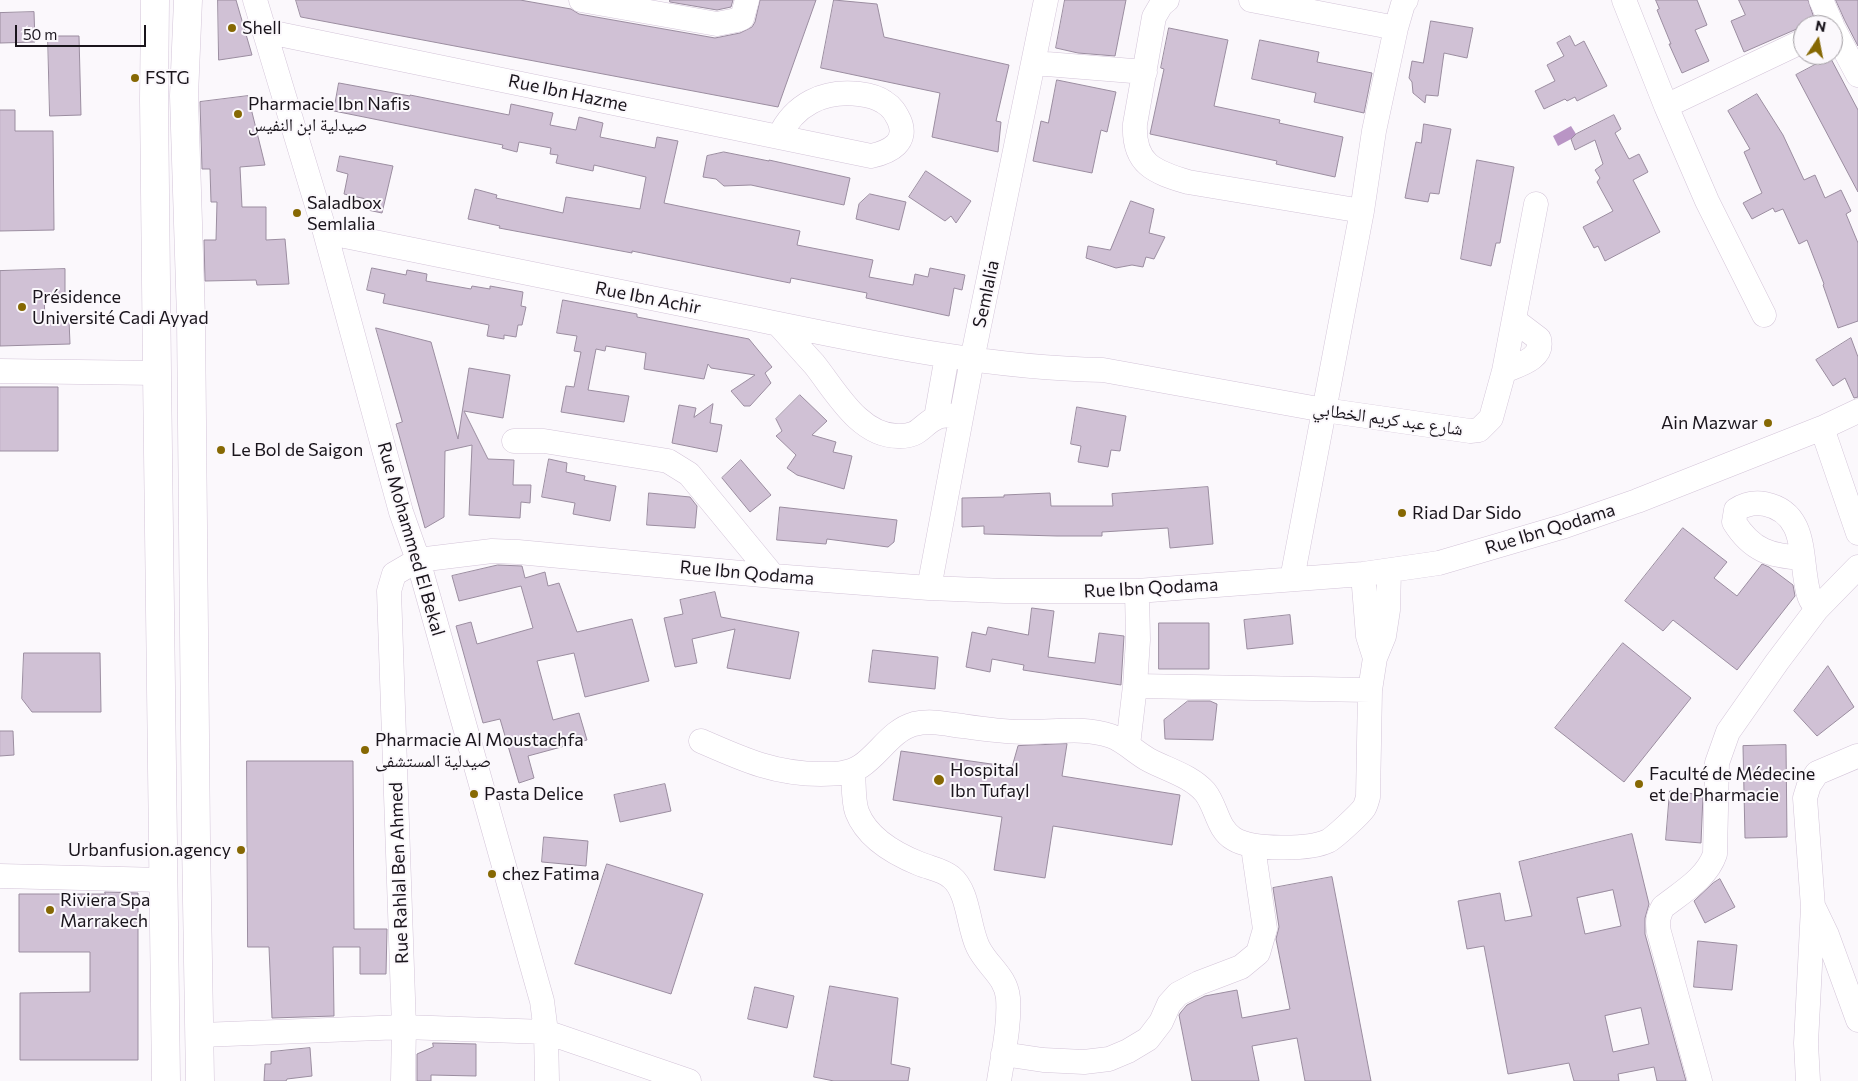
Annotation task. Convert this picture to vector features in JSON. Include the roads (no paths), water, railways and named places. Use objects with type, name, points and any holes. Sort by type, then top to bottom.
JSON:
[{"type":"main road","points":[[155,0],[154,100],[166,1081]]},
{"type":"main road","points":[[192,3],[184,96],[192,318],[200,1081]]},
{"type":"street","name":"Rue Mohammed El Bekal","points":[[255,0],[324,232],[401,512],[418,560],[542,1001],[546,1032],[546,1081]]},
{"type":"street","points":[[581,0],[659,7],[717,24],[742,18],[747,0]]},
{"type":"street","name":"Semlalia","points":[[929,588],[972,360],[1046,0]]},
{"type":"street","points":[[1167,0],[1161,5],[1154,17],[1135,124],[1134,139],[1138,154],[1151,166],[1167,175],[1188,182],[1362,211]]},
{"type":"street","points":[[1250,0],[1396,28]]},
{"type":"street","points":[[1624,0],[1666,106],[1707,200],[1764,315]]},
{"type":"street","points":[[1821,0],[1827,15]]},
{"type":"street","points":[[1292,580],[1362,211],[1374,131],[1396,28],[1405,2]]},
{"type":"street","name":"Rue Ibn Hazme","points":[[264,31],[872,156],[885,153],[891,149],[900,141],[901,131],[900,123],[894,110],[884,101],[869,95],[832,93],[812,101],[793,116],[784,126],[780,137]]},
{"type":"street","points":[[1666,106],[1793,46]]},
{"type":"street","points":[[1843,46],[1858,74]]},
{"type":"street","points":[[1034,63],[1145,72]]},
{"type":"street","name":"شارع عبد كريم الخطابي","points":[[972,360],[1065,369],[1103,370],[1324,410],[1470,431],[1479,430],[1491,418],[1504,371],[1536,356],[1539,350],[1540,339],[1514,320],[1536,204]]},
{"type":"street","name":"Rue Ibn Achir","points":[[324,232],[778,324],[972,360]]},
{"type":"street","points":[[778,324],[815,366],[846,408],[869,426],[889,435],[908,436],[918,433],[936,418],[944,416],[961,417]]},
{"type":"street","points":[[936,418],[947,356]]},
{"type":"street","points":[[0,371],[157,373]]},
{"type":"street","name":"Rue Ibn Qodama","points":[[418,560],[492,551],[518,552],[773,576],[929,588],[1005,591],[1137,591],[1364,574],[1439,562],[1565,526],[1637,501],[1822,428],[1858,411]]},
{"type":"street","points":[[1822,428],[1858,533]]},
{"type":"street","points":[[514,441],[544,441],[668,461],[680,467],[689,474],[773,576]]},
{"type":"street","points":[[1803,558],[1809,597],[1817,609]]},
{"type":"street","name":"Rue Rahlal Ben Ahmed","points":[[403,1081],[404,1027],[389,591],[394,574],[418,560]]},
{"type":"street","points":[[1700,1081],[1659,932],[1657,922],[1659,914],[1663,907],[1702,876],[1711,865],[1715,854],[1717,763],[1722,746],[1734,724],[1817,609],[1858,567]]},
{"type":"street","points":[[701,741],[751,763],[781,771],[834,774],[853,771],[867,762],[904,728],[916,724],[935,722],[1023,732],[1069,730],[1102,734],[1112,736],[1148,759],[1194,782],[1205,793],[1212,804],[1226,833],[1237,841],[1254,847],[1300,847],[1328,841],[1364,807],[1368,797],[1370,690],[1375,658],[1384,636],[1388,610],[1389,571]]},
{"type":"street","points":[[1364,574],[1368,636],[1375,658]]},
{"type":"street","points":[[1128,745],[1136,686],[1138,640],[1137,591]]},
{"type":"street","points":[[1136,686],[1370,690]]},
{"type":"street","points":[[1808,1081],[1806,1033],[1813,906],[1805,798],[1809,785],[1816,773],[1857,756]]},
{"type":"street","points":[[853,771],[857,811],[868,830],[896,853],[952,877],[961,889],[977,947],[987,962],[1002,978],[1006,987],[1008,1007],[999,1081]]},
{"type":"street","points":[[1003,1054],[1043,1060],[1084,1062],[1109,1059],[1128,1052],[1148,1039],[1161,1022],[1169,1004],[1178,994],[1199,982],[1241,967],[1252,958],[1258,953],[1264,929],[1254,847]]},
{"type":"street","points":[[0,876],[163,880]]},
{"type":"street","points":[[1813,906],[1827,935],[1858,1020]]},
{"type":"street","points":[[200,1035],[404,1027],[546,1032],[688,1081]]},
{"type":"place","name":"Shell","points":[[232,28]]},
{"type":"place","name":"FSTG","points":[[135,78]]},
{"type":"place","name":"Pharmacie Ibn Nafis صيدلية ابن النفيس","points":[[238,114]]},
{"type":"place","name":"Saladbox Semlalia","points":[[297,213]]},
{"type":"place","name":"Présidence Université Cadi Ayyad","points":[[22,307]]},
{"type":"place","name":"Ain Mazwar","points":[[1768,423]]},
{"type":"place","name":"Le Bol de Saigon","points":[[221,450]]},
{"type":"place","name":"Riad Dar Sido","points":[[1402,513]]},
{"type":"place","name":"Pharmacie Al Moustachfa صيدلية المستشفى","points":[[365,750]]},
{"type":"place","name":"Hospital Ibn Tufayl","points":[[939,780]]},
{"type":"place","name":"Faculté de Médecine et de Pharmacie","points":[[1639,784]]},
{"type":"place","name":"Pasta Delice","points":[[474,794]]},
{"type":"place","name":"Urbanfusion.agency","points":[[241,850]]},
{"type":"place","name":"chez Fatima","points":[[492,874]]},
{"type":"place","name":"Riviera Spa Marrakech","points":[[50,910]]}]
